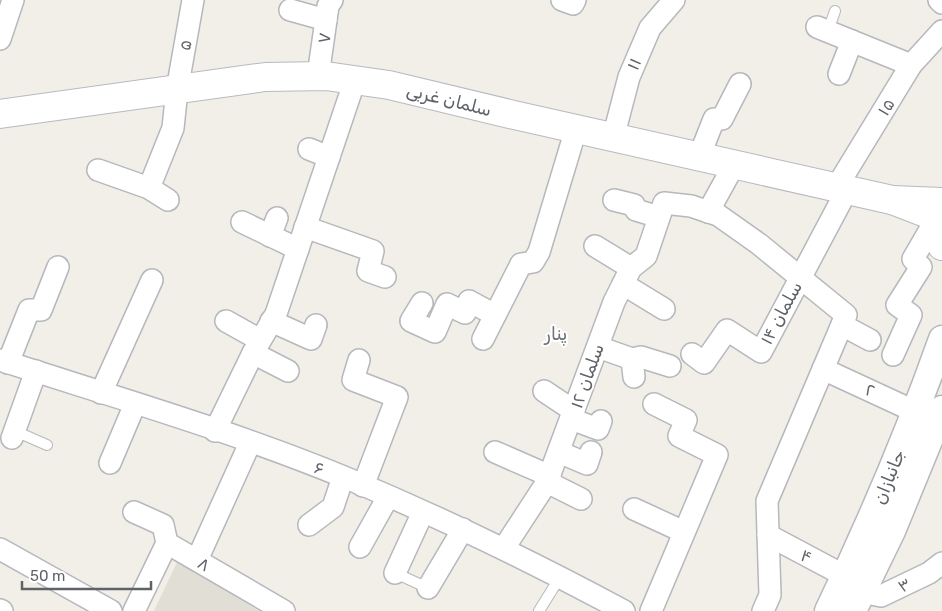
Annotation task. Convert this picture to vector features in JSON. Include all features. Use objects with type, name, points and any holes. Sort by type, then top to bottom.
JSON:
[{"type":"main road","name":"سلمان غربی","points":[[0,114],[265,77],[318,76],[355,80],[389,85],[613,138],[892,200],[939,217]]},
{"type":"street","points":[[0,39],[13,0]]},
{"type":"street","name":"۵","points":[[148,188],[173,128],[177,90],[194,0]]},
{"type":"street","points":[[562,0],[573,4],[575,0]]},
{"type":"street","name":"۱۱","points":[[613,138],[629,77],[650,28],[674,0]]},
{"type":"street","points":[[290,10],[329,10]]},
{"type":"street","name":"۷","points":[[318,76],[329,10]]},
{"type":"street","points":[[822,29],[911,65]]},
{"type":"street","name":"۱۵","points":[[842,189],[911,65],[942,31]]},
{"type":"street","points":[[838,74],[852,41]]},
{"type":"street","points":[[216,430],[257,346],[272,321],[305,227],[319,153],[355,80]]},
{"type":"street","points":[[699,157],[714,119],[722,119],[740,84]]},
{"type":"street","points":[[483,339],[521,264],[533,262],[540,252],[576,129]]},
{"type":"street","points":[[708,212],[734,165]]},
{"type":"street","points":[[98,170],[148,188],[168,200]]},
{"type":"street","name":"سلمان ۱۴","points":[[692,354],[704,363],[727,330],[760,352],[799,279],[842,189]]},
{"type":"street","points":[[614,200],[634,205],[636,210],[662,210],[691,206],[718,215],[759,244],[799,279],[846,315],[767,501],[770,595],[763,611]]},
{"type":"street","name":"سلمان ۱۲","points":[[504,548],[549,479],[598,347],[627,276],[646,256],[662,210]]},
{"type":"street","points":[[892,354],[911,315],[896,305],[921,267],[913,259],[939,217]]},
{"type":"street","points":[[242,222],[274,227],[298,249]]},
{"type":"street","points":[[305,227],[373,251],[368,271],[385,277]]},
{"type":"street","points":[[595,246],[664,309]]},
{"type":"street","points":[[4,361],[29,310],[41,310],[58,267]]},
{"type":"street","points":[[101,393],[152,280]]},
{"type":"street","points":[[422,303],[412,321],[435,332],[447,304],[465,312],[469,301],[495,314]]},
{"type":"street","points":[[226,321],[288,371]]},
{"type":"street","points":[[272,321],[311,338],[316,325]]},
{"type":"street","points":[[842,324],[870,340]]},
{"type":"street","name":"جانبازان","points":[[828,611],[853,593],[871,521],[934,417],[942,339]]},
{"type":"street","points":[[598,347],[632,368],[641,357],[670,366]]},
{"type":"street","points":[[358,360],[353,380],[397,397],[363,486]]},
{"type":"street","name":"۶","points":[[4,361],[216,430],[343,477],[504,548],[616,609]]},
{"type":"street","name":"۲","points":[[823,369],[934,417]]},
{"type":"street","points":[[14,435],[36,371]]},
{"type":"street","points":[[544,390],[573,415],[598,429],[601,421]]},
{"type":"street","points":[[110,463],[135,404]]},
{"type":"street","points":[[651,611],[717,454],[679,436],[686,420],[654,404]]},
{"type":"street","points":[[197,560],[250,443]]},
{"type":"street","points":[[494,452],[549,479],[581,498]]},
{"type":"street","points":[[558,452],[587,464],[591,452]]},
{"type":"street","points":[[309,525],[333,506],[343,477]]},
{"type":"street","points":[[360,546],[388,497]]},
{"type":"street","points":[[634,509],[684,532]]},
{"type":"street","points":[[134,512],[163,525],[167,542],[134,611]]},
{"type":"street","points":[[395,573],[423,512]]},
{"type":"street","points":[[428,588],[463,529]]},
{"type":"street","name":"۴","points":[[768,535],[853,593]]},
{"type":"street","name":"۸","points":[[167,542],[284,611]]},
{"type":"street","points":[[0,549],[111,611]]},
{"type":"street","name":"۳","points":[[853,593],[881,596],[929,573],[942,563]]},
{"type":"lane","points":[[822,29],[834,11]]},
{"type":"lane","points":[[14,435],[47,444]]},
{"type":"lane","points":[[395,573],[428,588]]},
{"type":"lane","points":[[539,611],[560,577]]},
{"type":"shaded area","points":[[178,560],[259,611],[154,611]]},
{"type":"district","name":"پنار","points":[[556,333]]}]
